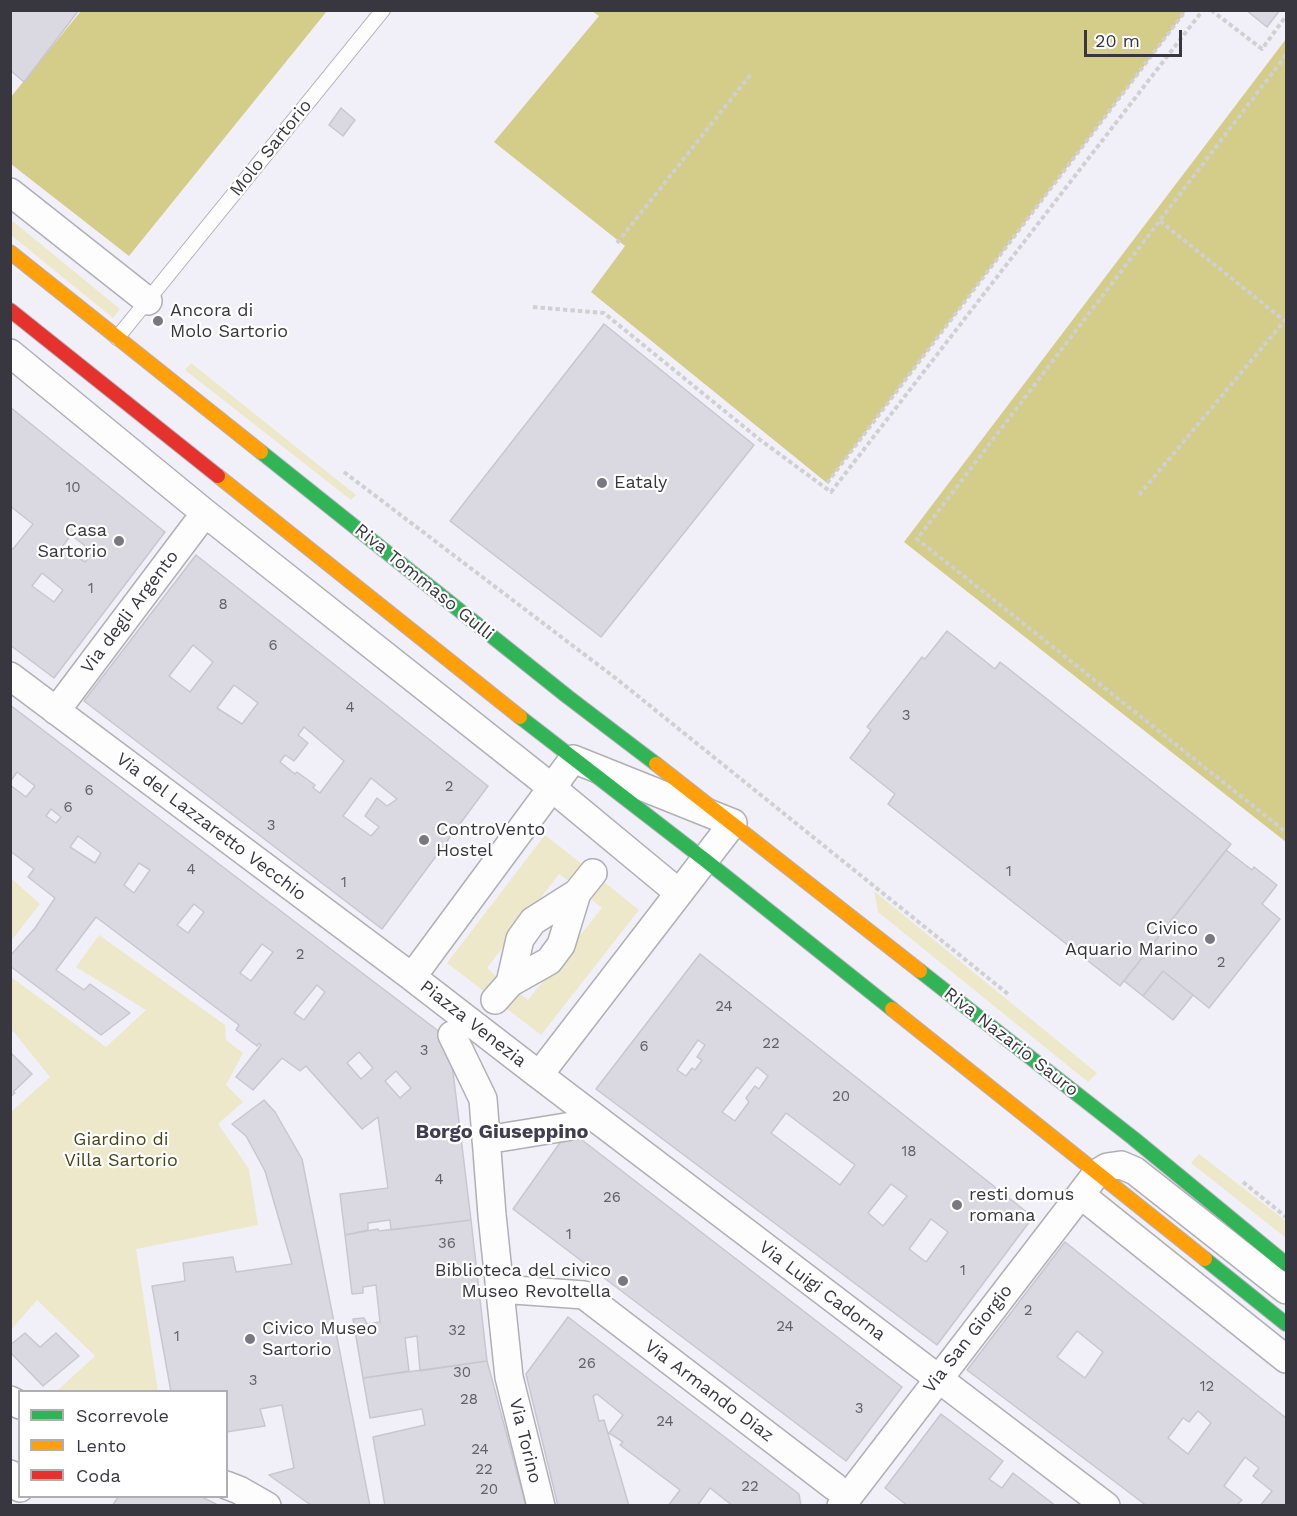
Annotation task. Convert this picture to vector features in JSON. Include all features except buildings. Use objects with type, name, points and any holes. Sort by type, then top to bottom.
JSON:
[{"type":"main road","name":"Riva Tommaso Gulli","points":[[10,252],[568,697],[733,823]]},
{"type":"main road","points":[[10,310],[1287,1324]]},
{"type":"main road","name":"Riva Nazario Sauro","points":[[733,823],[1133,1138],[1287,1264]]},
{"type":"street","points":[[10,192],[153,293]]},
{"type":"street","points":[[10,354],[205,513],[551,787],[679,893]]},
{"type":"street","name":"Via degli Argento","points":[[56,711],[205,513]]},
{"type":"street","name":"Via del Lazzaretto Vecchio","points":[[10,676],[412,977]]},
{"type":"street","points":[[573,759],[733,823]]},
{"type":"street","name":"Piazza Venezia","points":[[573,759],[412,977],[539,1076],[733,823]]},
{"type":"street","points":[[585,883],[561,945],[549,962],[503,991],[520,939],[526,930],[533,921],[585,883]]},
{"type":"street","name":"Piazza Venezia","points":[[460,1041],[483,1099],[500,1289]]},
{"type":"street","name":"Via Luigi Cadorna","points":[[539,1076],[1106,1506]]},
{"type":"street","points":[[486,1140],[572,1126]]},
{"type":"street","points":[[1097,1173],[1107,1167],[1121,1164],[1135,1171],[1287,1290]]},
{"type":"street","name":"Via San Giorgio","points":[[846,1499],[1097,1173]]},
{"type":"street","points":[[1081,1195],[1287,1359]]},
{"type":"street","name":"Via Armando Diaz","points":[[500,1289],[584,1295],[846,1499]]},
{"type":"street","name":"Via Torino","points":[[500,1289],[509,1377],[541,1506]]},
{"type":"street","points":[[228,1486],[267,1506]]},
{"type":"lane","name":"Molo Sartorio","points":[[153,293],[383,10]]},
{"type":"lane","points":[[117,338],[153,293]]},
{"type":"path","points":[[827,483],[1186,10]]},
{"type":"path","points":[[533,306],[604,313],[759,439],[831,492],[1203,10]]},
{"type":"path","points":[[1211,10],[1262,49],[1287,16]]},
{"type":"path","points":[[1287,56],[917,538],[1287,831]]},
{"type":"path","points":[[617,243],[751,74]]},
{"type":"path","points":[[1139,495],[1286,321],[1160,221]]},
{"type":"path","points":[[364,488],[618,681],[1011,996]]},
{"type":"green space","points":[[10,219],[120,309],[113,318],[11,235]]},
{"type":"green space","points":[[191,363],[356,495],[351,500],[185,370]]},
{"type":"green space","points":[[545,835],[587,868],[574,885],[559,874],[487,968],[501,980],[489,995],[447,963]]},
{"type":"green space","points":[[11,878],[40,904],[11,941]]},
{"type":"green space","points":[[599,878],[639,910],[541,1035],[502,1005],[514,989],[528,1000],[602,908],[586,895]]},
{"type":"green space","points":[[874,891],[1097,1073],[1088,1082],[878,912]]},
{"type":"green space","name":"Giardino di Villa Sartorio","points":[[99,935],[225,1025],[226,1040],[243,1053],[226,1085],[243,1102],[218,1124],[249,1169],[258,1225],[136,1249],[158,1390],[58,1390],[95,1356],[37,1300],[11,1330],[11,1112],[50,1077],[13,1031],[11,1033],[11,977],[106,1047],[146,1010],[76,967]]},
{"type":"green space","points":[[1199,1154],[1286,1221],[1286,1238],[1191,1163]]},
{"type":"shaded area","points":[[81,11],[327,11],[129,256],[11,164],[10,98]]},
{"type":"shaded area","points":[[592,11],[1186,11],[827,483],[591,292],[625,246],[494,142],[599,16]]},
{"type":"shaded area","points":[[1286,39],[1286,842],[904,542]]},
{"type":"traffic: fast","points":[[261,452],[568,697],[656,764]]},
{"type":"traffic: fast","points":[[520,717],[892,1009]]},
{"type":"traffic: fast","points":[[920,971],[1133,1138],[1286,1264]]},
{"type":"traffic: fast","points":[[1205,1259],[1286,1324]]},
{"type":"traffic: slow","points":[[10,252],[261,452]]},
{"type":"traffic: slow","points":[[218,476],[520,717]]},
{"type":"traffic: slow","points":[[656,764],[920,971]]},
{"type":"traffic: slow","points":[[892,1009],[1205,1259]]},
{"type":"traffic: jam","points":[[10,310],[218,476]]},
{"type":"place","name":"Ancora di Molo Sartorio","points":[[158,321]]},
{"type":"place","name":"Eataly","points":[[602,483]]},
{"type":"place","name":"Casa Sartorio","points":[[119,541]]},
{"type":"place","name":"ControVento Hostel","points":[[424,840]]},
{"type":"place","name":"Civico Aquario Marino","points":[[1210,939]]},
{"type":"place","name":"resti domus romana","points":[[957,1205]]},
{"type":"place","name":"Biblioteca del civico Museo Revoltella","points":[[623,1281]]},
{"type":"place","name":"Civico Museo Sartorio","points":[[250,1339]]},
{"type":"district","name":"Borgo Giuseppino","points":[[502,1132]]}]
